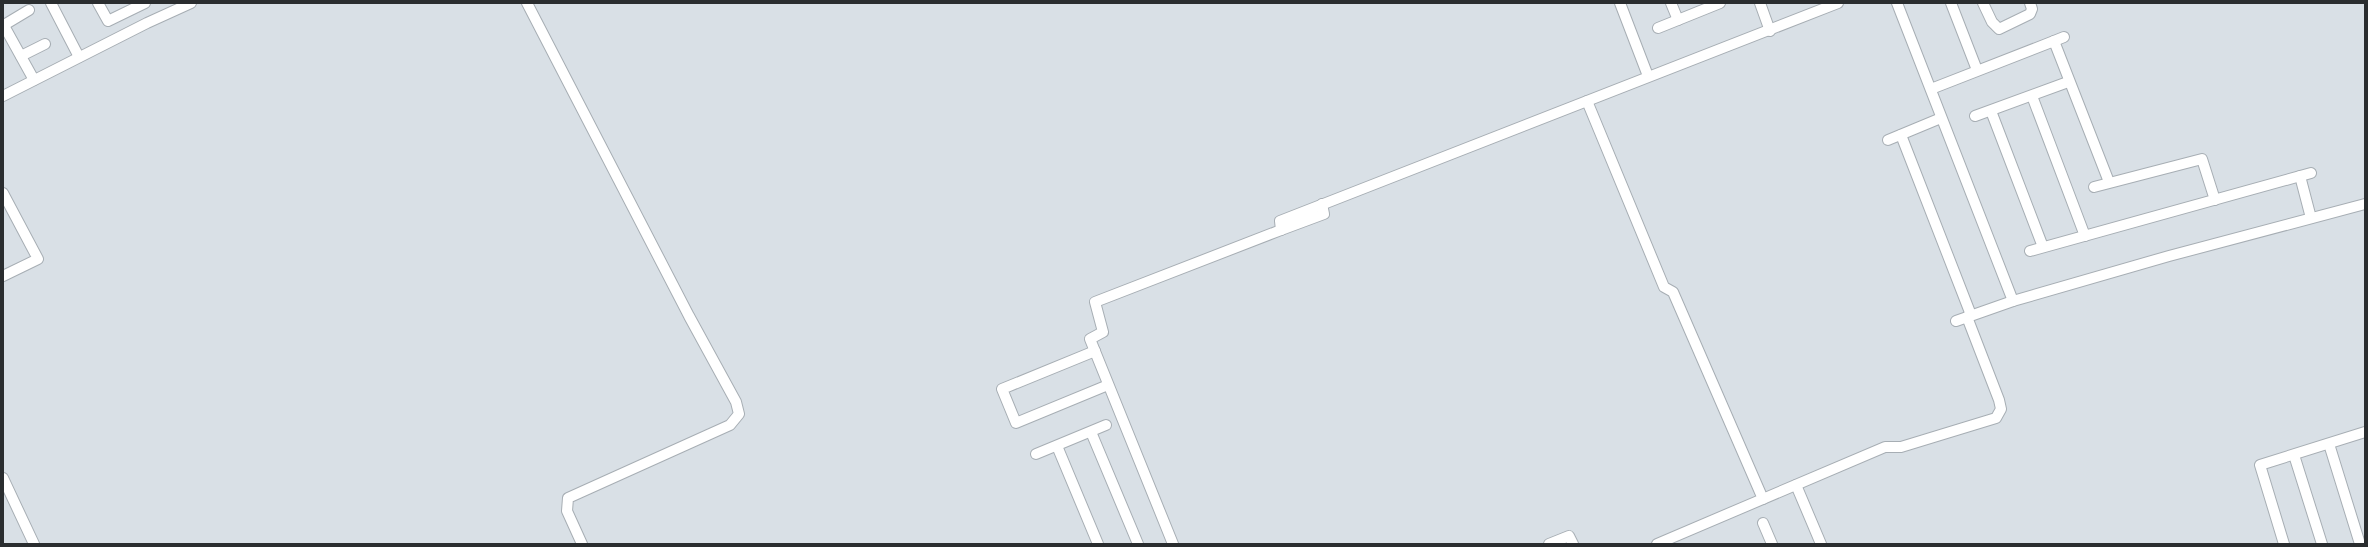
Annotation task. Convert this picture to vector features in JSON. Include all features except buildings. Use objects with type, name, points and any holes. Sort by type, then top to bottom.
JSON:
[{"type":"street","points":[[51,3],[80,57]]},
{"type":"street","points":[[98,3],[108,21],[140,4],[147,23]]},
{"type":"street","points":[[3,96],[147,23],[191,3]]},
{"type":"street","points":[[527,3],[689,316],[736,402],[739,414],[730,425],[568,498],[567,511],[582,544]]},
{"type":"street","points":[[1620,3],[1648,76]]},
{"type":"street","points":[[1671,3],[1678,20]]},
{"type":"street","points":[[1658,28],[1718,3]]},
{"type":"street","points":[[1760,3],[1770,31]]},
{"type":"street","points":[[1171,543],[1090,339],[1103,332],[1095,302],[1282,230],[1280,221],[1322,204],[1648,76],[1770,31],[1838,3]]},
{"type":"street","points":[[1897,3],[2013,301]]},
{"type":"street","points":[[1951,3],[1977,70]]},
{"type":"street","points":[[1983,3],[1992,22],[1999,29],[2030,14],[2032,9],[2030,3]]},
{"type":"street","points":[[29,10],[3,24],[34,80]]},
{"type":"street","points":[[1931,89],[2059,39],[2068,82],[2109,182]]},
{"type":"street","points":[[22,56],[45,44]]},
{"type":"street","points":[[1975,116],[2068,82]]},
{"type":"street","points":[[2032,96],[2085,236]]},
{"type":"street","points":[[1587,101],[1664,288],[1673,292],[1763,499]]},
{"type":"street","points":[[1991,111],[2043,247]]},
{"type":"street","points":[[1888,140],[1941,118]]},
{"type":"street","points":[[1657,544],[1885,447],[1901,447],[1989,422],[2000,414],[1999,400],[1901,135]]},
{"type":"street","points":[[2094,187],[2202,159],[2215,200]]},
{"type":"street","points":[[2030,251],[2310,173]]},
{"type":"street","points":[[2300,176],[2311,218]]},
{"type":"street","points":[[3,192],[38,259],[3,276]]},
{"type":"street","points":[[1956,321],[2013,301],[2365,204]]},
{"type":"street","points":[[1095,351],[1002,389],[1016,423],[1108,385]]},
{"type":"street","points":[[1036,454],[1106,425]]},
{"type":"street","points":[[1091,432],[1138,544]]},
{"type":"street","points":[[2284,544],[2260,465],[2365,432]]},
{"type":"street","points":[[2329,444],[2362,541],[2349,544]]},
{"type":"street","points":[[1057,446],[1098,544]]},
{"type":"street","points":[[2294,454],[2322,544]]},
{"type":"street","points":[[3,478],[34,544]]},
{"type":"street","points":[[1796,485],[1821,544]]},
{"type":"street","points":[[1763,523],[1771,544]]},
{"type":"street","points":[[1549,544],[1568,536],[1573,544]]}]
